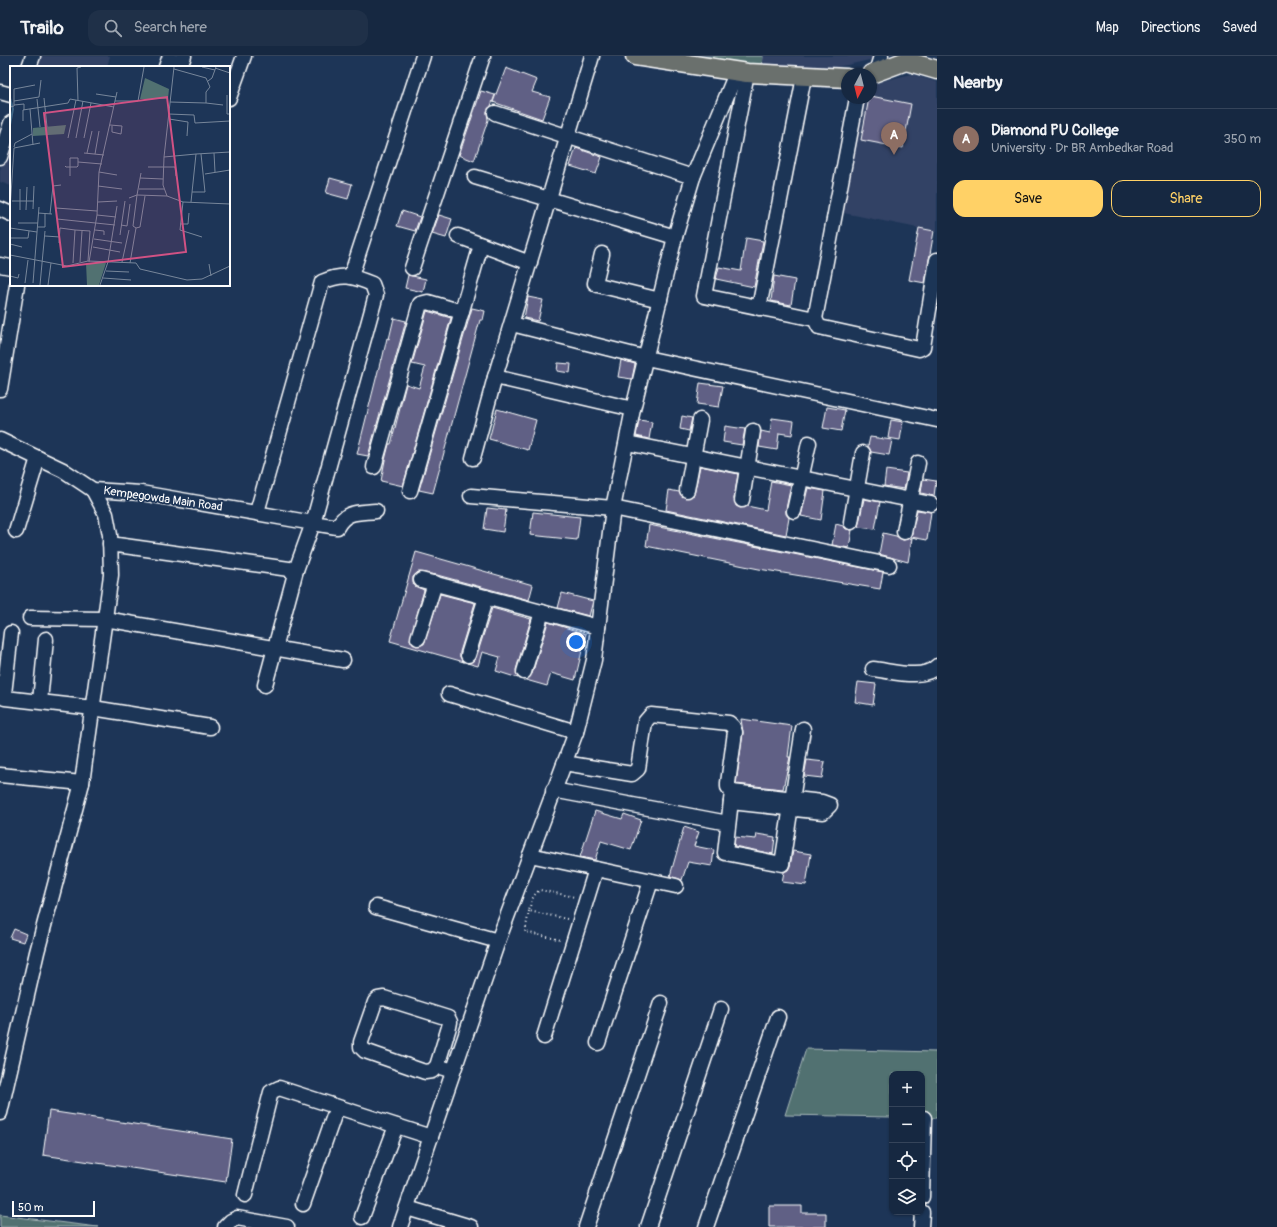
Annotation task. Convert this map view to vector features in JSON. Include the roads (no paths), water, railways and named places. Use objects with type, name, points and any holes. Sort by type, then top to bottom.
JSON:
[{"type":"main road","points":[[635,56],[742,72],[804,77],[841,78]]},
{"type":"main road","points":[[876,68],[906,61],[937,70]]},
{"type":"street","points":[[29,66],[33,56]]},
{"type":"street","points":[[166,66],[170,56]]},
{"type":"street","points":[[180,66],[184,56]]},
{"type":"street","points":[[230,95],[244,56]]},
{"type":"street","points":[[351,276],[423,56]]},
{"type":"street","points":[[412,268],[483,56]]},
{"type":"street","points":[[473,458],[495,377],[592,56]]},
{"type":"street","points":[[400,1227],[498,941],[553,790],[576,732],[594,660],[613,508],[633,409],[675,238],[693,177],[742,72]]},
{"type":"street","points":[[742,72],[704,296],[815,319]]},
{"type":"street","points":[[759,308],[804,77]]},
{"type":"street","points":[[0,92],[10,96]]},
{"type":"street","points":[[856,104],[815,319],[819,327],[920,350],[923,347],[937,260]]},
{"type":"street","points":[[496,113],[568,135],[693,177]]},
{"type":"street","points":[[0,157],[10,126]]},
{"type":"street","points":[[475,177],[675,238]]},
{"type":"street","points":[[0,209],[10,214]]},
{"type":"street","points":[[458,236],[530,263]]},
{"type":"street","points":[[410,491],[481,245]]},
{"type":"street","points":[[602,254],[595,283],[660,300]]},
{"type":"street","points":[[0,265],[10,268]]},
{"type":"street","points":[[257,512],[322,282],[330,278],[351,276],[372,284],[376,295],[313,523],[296,570],[265,685]]},
{"type":"street","points":[[0,389],[17,286]]},
{"type":"street","points":[[374,467],[420,304],[428,302],[462,312]]},
{"type":"street","points":[[512,324],[646,358],[937,420]]},
{"type":"street","points":[[495,377],[633,409]]},
{"type":"street","points":[[687,490],[700,420]]},
{"type":"street","points":[[742,500],[753,431]]},
{"type":"street","name":"Kempegowda Main Road","points":[[0,440],[63,470],[93,490],[141,493],[337,527],[341,519],[348,514],[376,511]]},
{"type":"street","points":[[627,443],[931,504]]},
{"type":"street","points":[[794,511],[809,443]]},
{"type":"street","points":[[851,522],[863,453]]},
{"type":"street","points":[[16,531],[38,458]]},
{"type":"street","points":[[904,532],[918,463]]},
{"type":"street","points":[[0,1113],[5,1063],[37,952],[82,784],[112,576],[106,514],[93,490]]},
{"type":"street","points":[[471,496],[613,508],[889,565]]},
{"type":"street","points":[[110,544],[296,570]]},
{"type":"street","points":[[418,638],[428,582],[598,628]]},
{"type":"street","points":[[468,655],[486,597]]},
{"type":"street","points":[[524,672],[542,612]]},
{"type":"street","points":[[30,618],[105,618],[343,660]]},
{"type":"street","points":[[11,633],[4,694],[8,699],[40,701],[93,708],[210,728]]},
{"type":"street","points":[[40,701],[46,639]]},
{"type":"street","points":[[873,669],[920,674],[931,672],[937,666]]},
{"type":"street","points":[[450,694],[576,732]]},
{"type":"street","points":[[564,763],[632,774],[638,769],[645,722],[651,715],[729,723],[735,732],[728,783],[732,797],[725,853],[782,864],[803,729]]},
{"type":"street","points":[[0,775],[82,784]]},
{"type":"street","points":[[553,790],[728,823]]},
{"type":"street","points":[[732,797],[792,804]]},
{"type":"street","points":[[530,855],[676,886]]},
{"type":"street","points":[[544,1037],[596,869]]},
{"type":"street","points":[[598,1043],[651,881]]},
{"type":"street","points":[[376,907],[498,941]]},
{"type":"street","points":[[384,998],[448,1018],[450,1027],[437,1066],[432,1071],[425,1072],[365,1051],[361,1047],[360,1042],[375,1002],[378,999],[384,998]]},
{"type":"street","points":[[586,1227],[661,1004]]},
{"type":"street","points":[[648,1227],[721,1009]]},
{"type":"street","points":[[706,1227],[778,1017]]},
{"type":"street","points":[[437,1066],[454,1072]]},
{"type":"street","points":[[245,1195],[271,1092],[279,1088],[431,1137]]},
{"type":"street","points":[[303,1204],[337,1107]]},
{"type":"street","points":[[362,1217],[396,1126]]},
{"type":"street","points":[[922,1179],[923,1143]]},
{"type":"street","points":[[407,1208],[471,1227]]},
{"type":"street","points":[[921,1227],[922,1215]]},
{"type":"street","points":[[225,1227],[237,1218],[287,1227]]},
{"type":"place","name":"Diamond PU College","points":[[894,155]]}]
